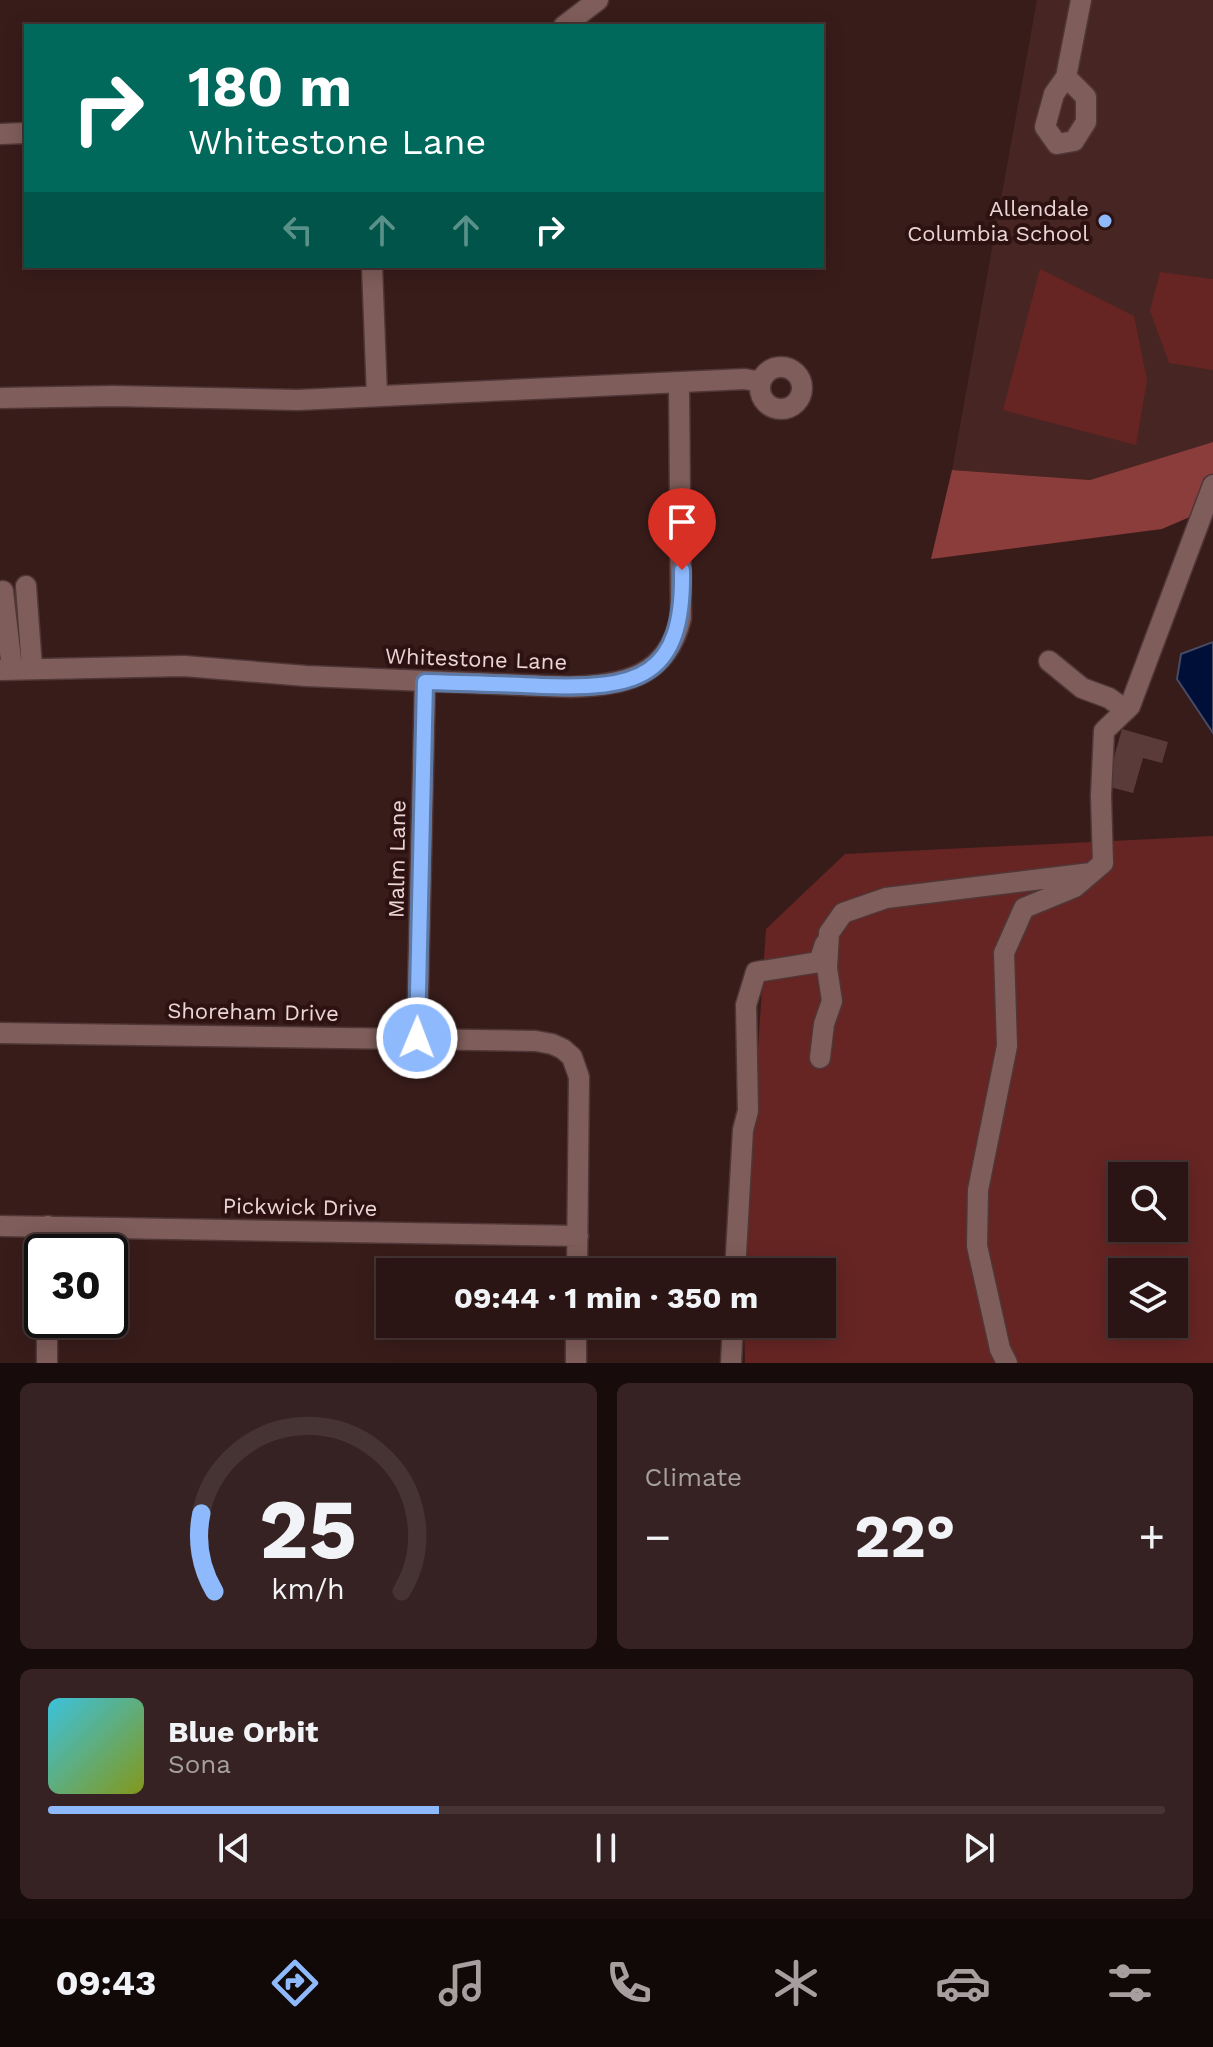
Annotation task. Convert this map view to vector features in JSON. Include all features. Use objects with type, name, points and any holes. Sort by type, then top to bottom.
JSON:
[{"type":"street","points":[[567,24],[598,0]]},
{"type":"street","points":[[1066,77],[1081,0]]},
{"type":"street","points":[[0,134],[24,133]]},
{"type":"street","points":[[372,268],[377,396]]},
{"type":"street","points":[[0,398],[114,396],[298,400],[745,379],[760,382]]},
{"type":"street","name":"Whitestone Lane","points":[[15,669],[184,666],[425,682],[604,686],[643,674],[663,656],[678,630],[683,601],[679,383]]},
{"type":"street","points":[[1007,1363],[1000,1349],[977,1246],[978,1190],[1007,1046],[1004,953],[1024,908],[1075,887],[1103,863],[1101,796],[1104,731],[1130,706],[1213,485]]},
{"type":"street","points":[[15,669],[26,586]]},
{"type":"street","points":[[3,591],[4,626],[15,669]]},
{"type":"street","points":[[1049,661],[1082,688],[1109,698],[1126,710]]},
{"type":"street","name":"Malm Lane","points":[[417,1038],[425,682]]},
{"type":"street","points":[[736,1258],[743,1130],[748,1111],[746,1005],[756,972],[819,962],[829,933],[843,913],[886,898],[1091,873]]},
{"type":"street","points":[[820,1058],[824,1024],[832,1001],[827,968],[829,933]]},
{"type":"street","name":"Shoreham Drive","points":[[0,1033],[417,1038],[552,1044],[572,1057],[577,1066],[580,1090],[577,1258]]},
{"type":"street","name":"Pickwick Drive","points":[[0,1226],[578,1236]]},
{"type":"street","points":[[48,1226],[48,1234]]},
{"type":"street","points":[[47,1338],[47,1363]]},
{"type":"street","points":[[576,1338],[576,1363]]},
{"type":"street","points":[[731,1363],[732,1338]]},
{"type":"shaded area","name":"Allendale Columbia School","points":[[1037,0],[1213,0],[1213,442],[1090,480],[952,470]]},
{"type":"shaded area","points":[[1040,269],[1134,316],[1147,380],[1136,445],[1003,410]]},
{"type":"shaded area","points":[[1160,272],[1213,279],[1213,370],[1169,363],[1150,311]]},
{"type":"shaded area","points":[[1213,442],[1213,507],[1162,529],[931,559],[952,470],[1090,480]]},
{"type":"shaded area","points":[[1213,836],[1213,1363],[745,1363],[744,1338],[836,1338],[836,1258],[744,1258],[766,929],[845,854]]},
{"type":"water","points":[[1213,642],[1213,733],[1177,679],[1181,654]]},
{"type":"building","points":[[1122,729],[1168,742],[1162,763],[1143,758],[1133,793],[1106,786]]},
{"type":"place","name":"Allendale Columbia School","points":[[1105,221]]},
{"type":"route","points":[[417,1038],[425,682],[604,686],[643,674],[663,656],[678,630],[683,601],[682,570]]}]
